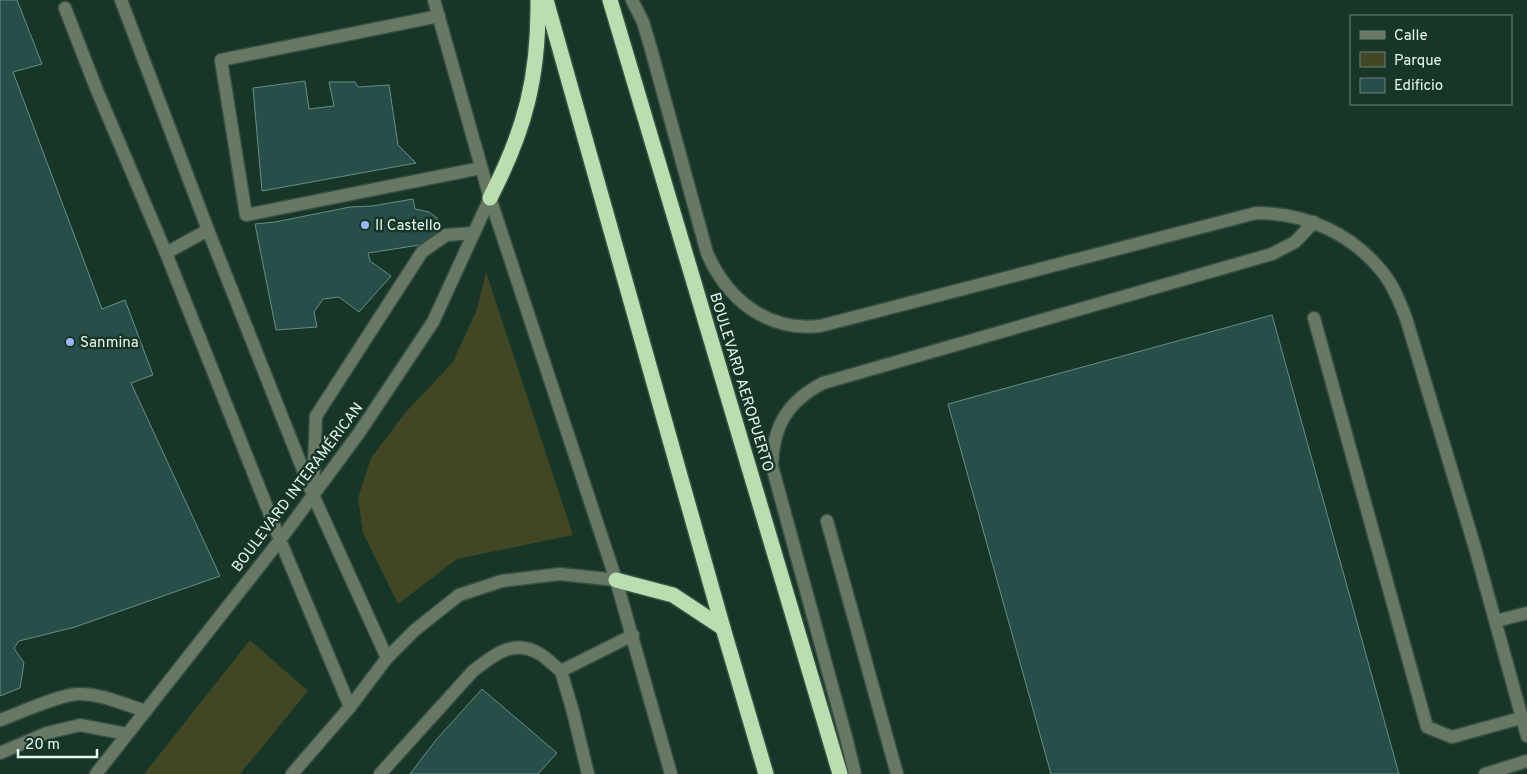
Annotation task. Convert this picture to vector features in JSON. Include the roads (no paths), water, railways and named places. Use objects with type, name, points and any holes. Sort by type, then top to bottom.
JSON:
[{"type":"highway","points":[[490,198],[506,167],[519,135],[528,102],[535,67],[538,0]]},
{"type":"highway","points":[[546,0],[766,774]]},
{"type":"highway","name":"BOULEVARD AEROPUERTO","points":[[610,0],[840,774]]},
{"type":"highway","points":[[616,580],[673,595],[723,628]]},
{"type":"street","points":[[121,0],[208,230],[313,495],[387,658]]},
{"type":"street","points":[[434,0],[490,198],[616,580],[671,774]]},
{"type":"street","points":[[632,0],[643,22],[707,253],[723,284],[750,308],[768,318],[794,325],[820,326],[1256,213],[1276,213],[1314,222],[1333,230],[1349,240],[1368,256],[1384,274],[1397,296],[1406,318],[1496,621],[1527,736]]},
{"type":"street","points":[[65,8],[96,88],[166,253],[280,540],[350,707]]},
{"type":"street","points":[[439,16],[221,60],[246,215],[481,168]]},
{"type":"street","name":"BOULEVARD INTERAMÉRICAN","points":[[96,774],[280,540],[360,433],[433,322],[490,198]]},
{"type":"street","points":[[855,774],[772,466],[772,448],[776,432],[784,416],[795,402],[808,391],[823,383],[1272,254],[1295,242],[1314,222]]},
{"type":"street","points":[[166,253],[208,230]]},
{"type":"street","points":[[313,495],[316,416],[422,252],[446,235],[474,233]]},
{"type":"street","points":[[1314,318],[1426,726],[1452,738],[1521,718]]},
{"type":"street","points":[[827,521],[897,774]]},
{"type":"street","points":[[292,774],[350,707],[387,658],[415,630],[459,595],[502,581],[560,574],[616,580]]},
{"type":"street","points":[[1496,621],[1527,613]]},
{"type":"street","points":[[561,671],[633,635]]},
{"type":"street","points":[[380,774],[473,671],[489,658],[506,648],[522,647],[540,654],[561,671],[588,774]]},
{"type":"street","points":[[0,720],[77,694],[94,695],[146,711]]},
{"type":"street","points":[[0,753],[48,733],[80,725],[127,734]]},
{"type":"street","points":[[1485,774],[1527,761]]},
{"type":"place","name":"Il Castello","points":[[365,225]]},
{"type":"place","name":"Sanmina","points":[[70,342]]}]
